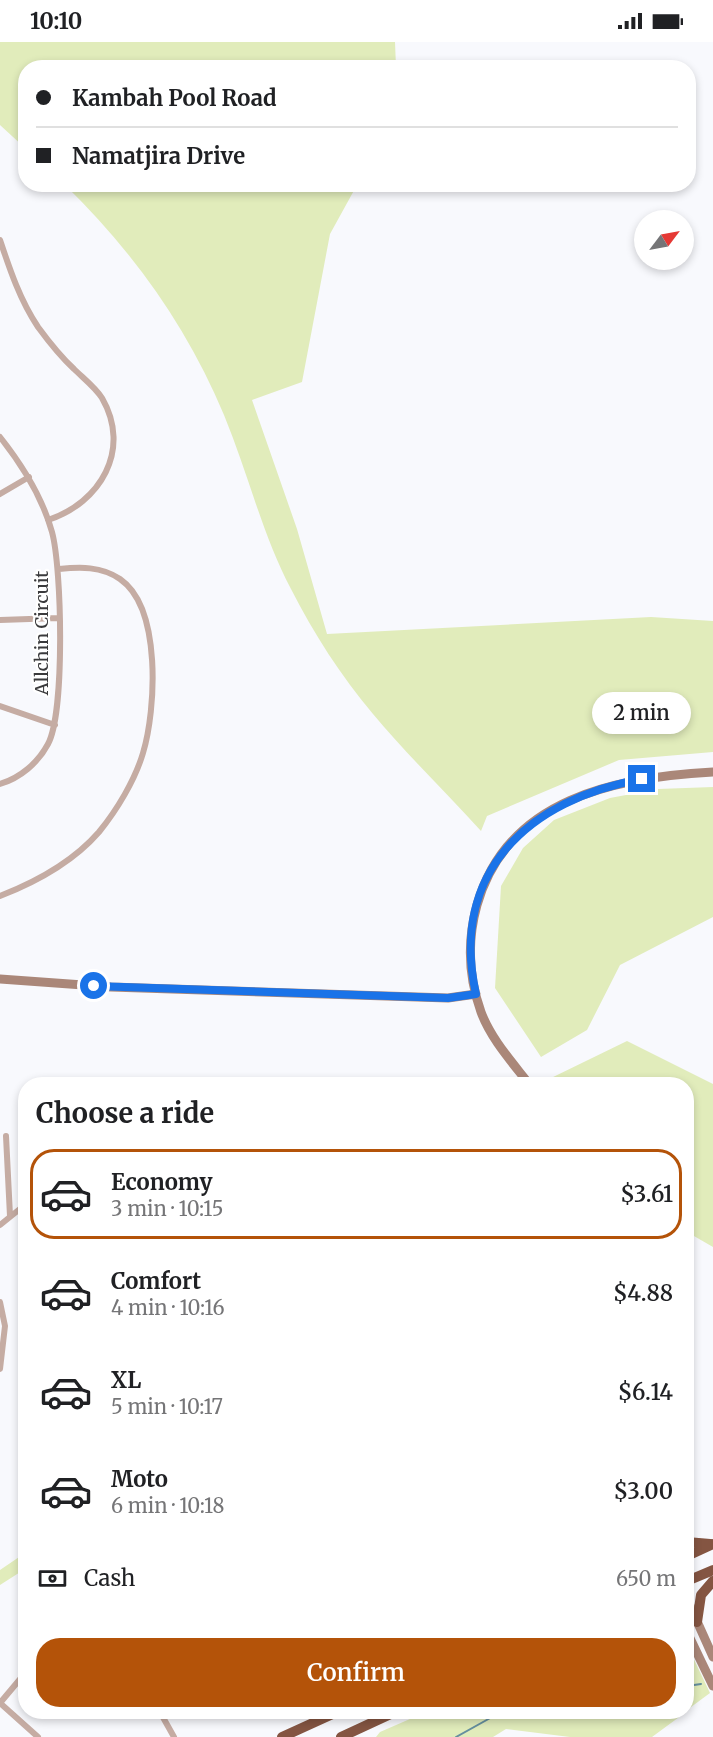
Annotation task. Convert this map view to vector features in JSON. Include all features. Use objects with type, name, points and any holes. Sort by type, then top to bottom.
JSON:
[{"type":"highway","points":[[694,1543],[713,1544]]},
{"type":"highway","points":[[694,1553],[713,1544]]},
{"type":"highway","points":[[694,1578],[713,1570]]},
{"type":"highway","points":[[697,1622],[701,1595],[713,1581]]},
{"type":"highway","points":[[282,1737],[322,1719]]},
{"type":"highway","points":[[341,1737],[380,1719]]},
{"type":"main road","points":[[524,1077],[492,1033],[476,994],[470,970],[469,947],[480,896],[492,868],[508,844],[534,819],[577,796],[619,783],[665,775],[713,772]]},
{"type":"main road","points":[[0,979],[111,987],[352,995],[448,998],[476,994]]},
{"type":"main road","points":[[694,1615],[713,1657]]},
{"type":"main road","points":[[694,1647],[713,1686]]},
{"type":"street","points":[[0,240],[18,291],[31,315],[55,349],[102,399],[112,432],[113,448],[110,464],[94,493],[65,515],[48,520]]},
{"type":"street","name":"Allchin Circuit","points":[[0,437],[29,477],[48,520],[59,569],[55,725],[40,756],[18,776],[0,784]]},
{"type":"street","points":[[0,494],[29,477]]},
{"type":"street","points":[[0,896],[45,876],[98,832],[114,810],[139,765],[153,705],[153,658],[133,592],[124,582],[107,572],[78,567],[59,569]]},
{"type":"street","points":[[0,620],[59,618]]},
{"type":"street","points":[[0,706],[55,725]]},
{"type":"street","points":[[6,1137],[10,1216]]},
{"type":"street","points":[[0,1225],[18,1210]]},
{"type":"street","points":[[0,1302],[5,1326],[0,1369]]},
{"type":"street","points":[[18,1682],[0,1703],[38,1737]]},
{"type":"street","points":[[164,1719],[174,1737]]},
{"type":"green space","points":[[0,42],[395,42],[396,60],[18,60],[18,142],[0,125]]},
{"type":"green space","points":[[72,192],[353,192],[330,234],[302,382],[252,400],[297,529],[327,634],[651,617],[713,621],[713,752],[619,760],[487,816],[481,831],[361,700],[329,654],[300,606],[281,568],[210,383],[176,321],[156,292],[135,263]]},
{"type":"green space","points":[[713,787],[713,917],[620,965],[587,1030],[541,1057],[495,988],[501,886],[523,848],[554,820],[610,798],[658,789]]},
{"type":"green space","points":[[627,1041],[713,1084],[713,1247],[694,1236],[694,1077],[553,1077]]},
{"type":"green space","points":[[18,1558],[18,1573],[0,1585],[0,1570]]},
{"type":"green space","points":[[694,1660],[710,1693],[694,1705]]},
{"type":"green space","points":[[410,1719],[676,1719],[652,1737],[570,1737],[506,1729],[493,1737],[376,1737],[380,1732]]},
{"type":"waterway","points":[[694,1685],[701,1684]]},
{"type":"waterway","points":[[456,1737],[488,1719]]},
{"type":"route","points":[[94,986],[448,998],[476,994],[470,970],[469,947],[472,923],[492,868],[508,844],[534,819],[554,807],[577,796],[619,783],[642,779]]}]
